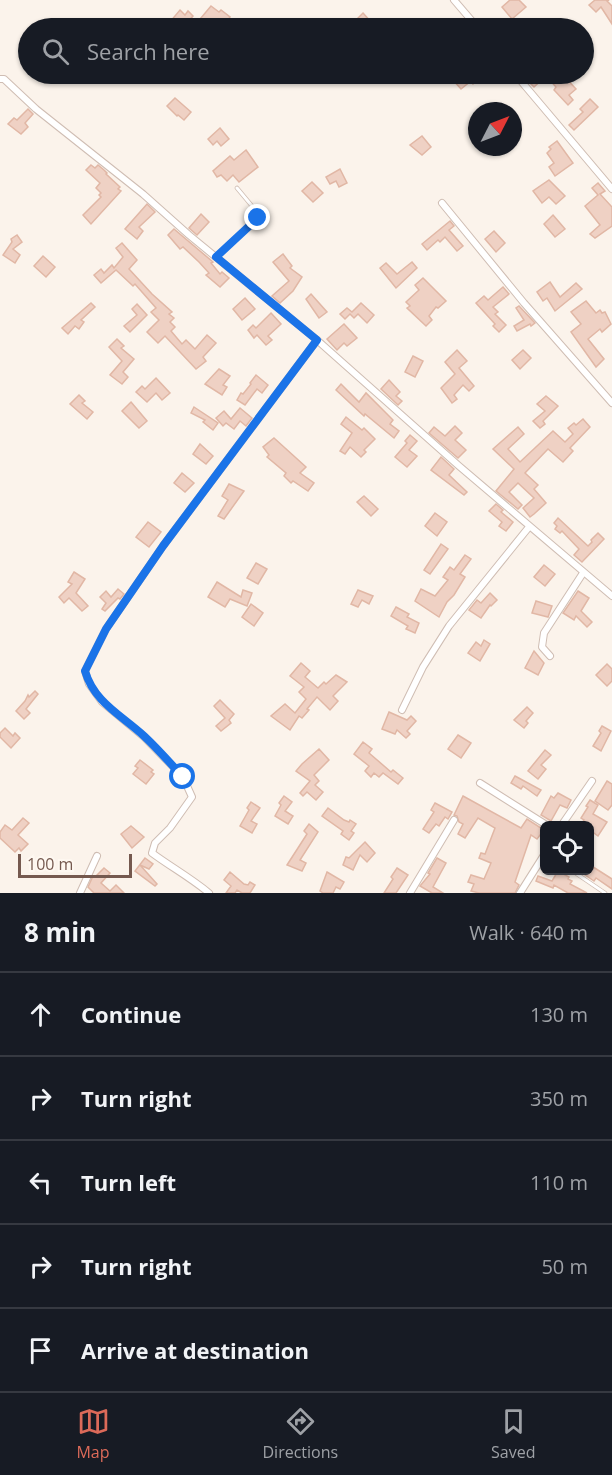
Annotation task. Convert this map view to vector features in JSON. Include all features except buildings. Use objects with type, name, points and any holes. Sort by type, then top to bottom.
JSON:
[{"type":"street","points":[[454,0],[469,18]]},
{"type":"street","points":[[0,79],[4,79],[36,109],[143,194],[317,340],[612,596]]},
{"type":"street","points":[[523,84],[612,189]]},
{"type":"street","points":[[442,203],[524,303],[612,403]]},
{"type":"street","points":[[209,893],[188,876],[152,853],[155,843],[170,828],[192,797],[183,777],[144,736],[102,702],[89,684],[85,671],[106,629],[163,546],[317,340]]},
{"type":"street","points":[[402,710],[423,666],[449,626],[529,526]]},
{"type":"street","points":[[550,656],[542,647],[544,633],[583,573]]},
{"type":"street","points":[[564,821],[592,781]]},
{"type":"street","points":[[480,783],[542,821]]},
{"type":"street","points":[[420,893],[411,891],[454,820]]},
{"type":"street","points":[[80,893],[96,856]]},
{"type":"street","points":[[520,893],[540,861]]},
{"type":"lane","points":[[216,257],[258,218],[257,212],[237,188]]},
{"type":"lane","points":[[578,875],[605,893]]},
{"type":"route","points":[[183,777],[144,736],[102,702],[89,684],[85,671],[106,629],[163,546],[317,340],[216,257],[258,218]]}]
